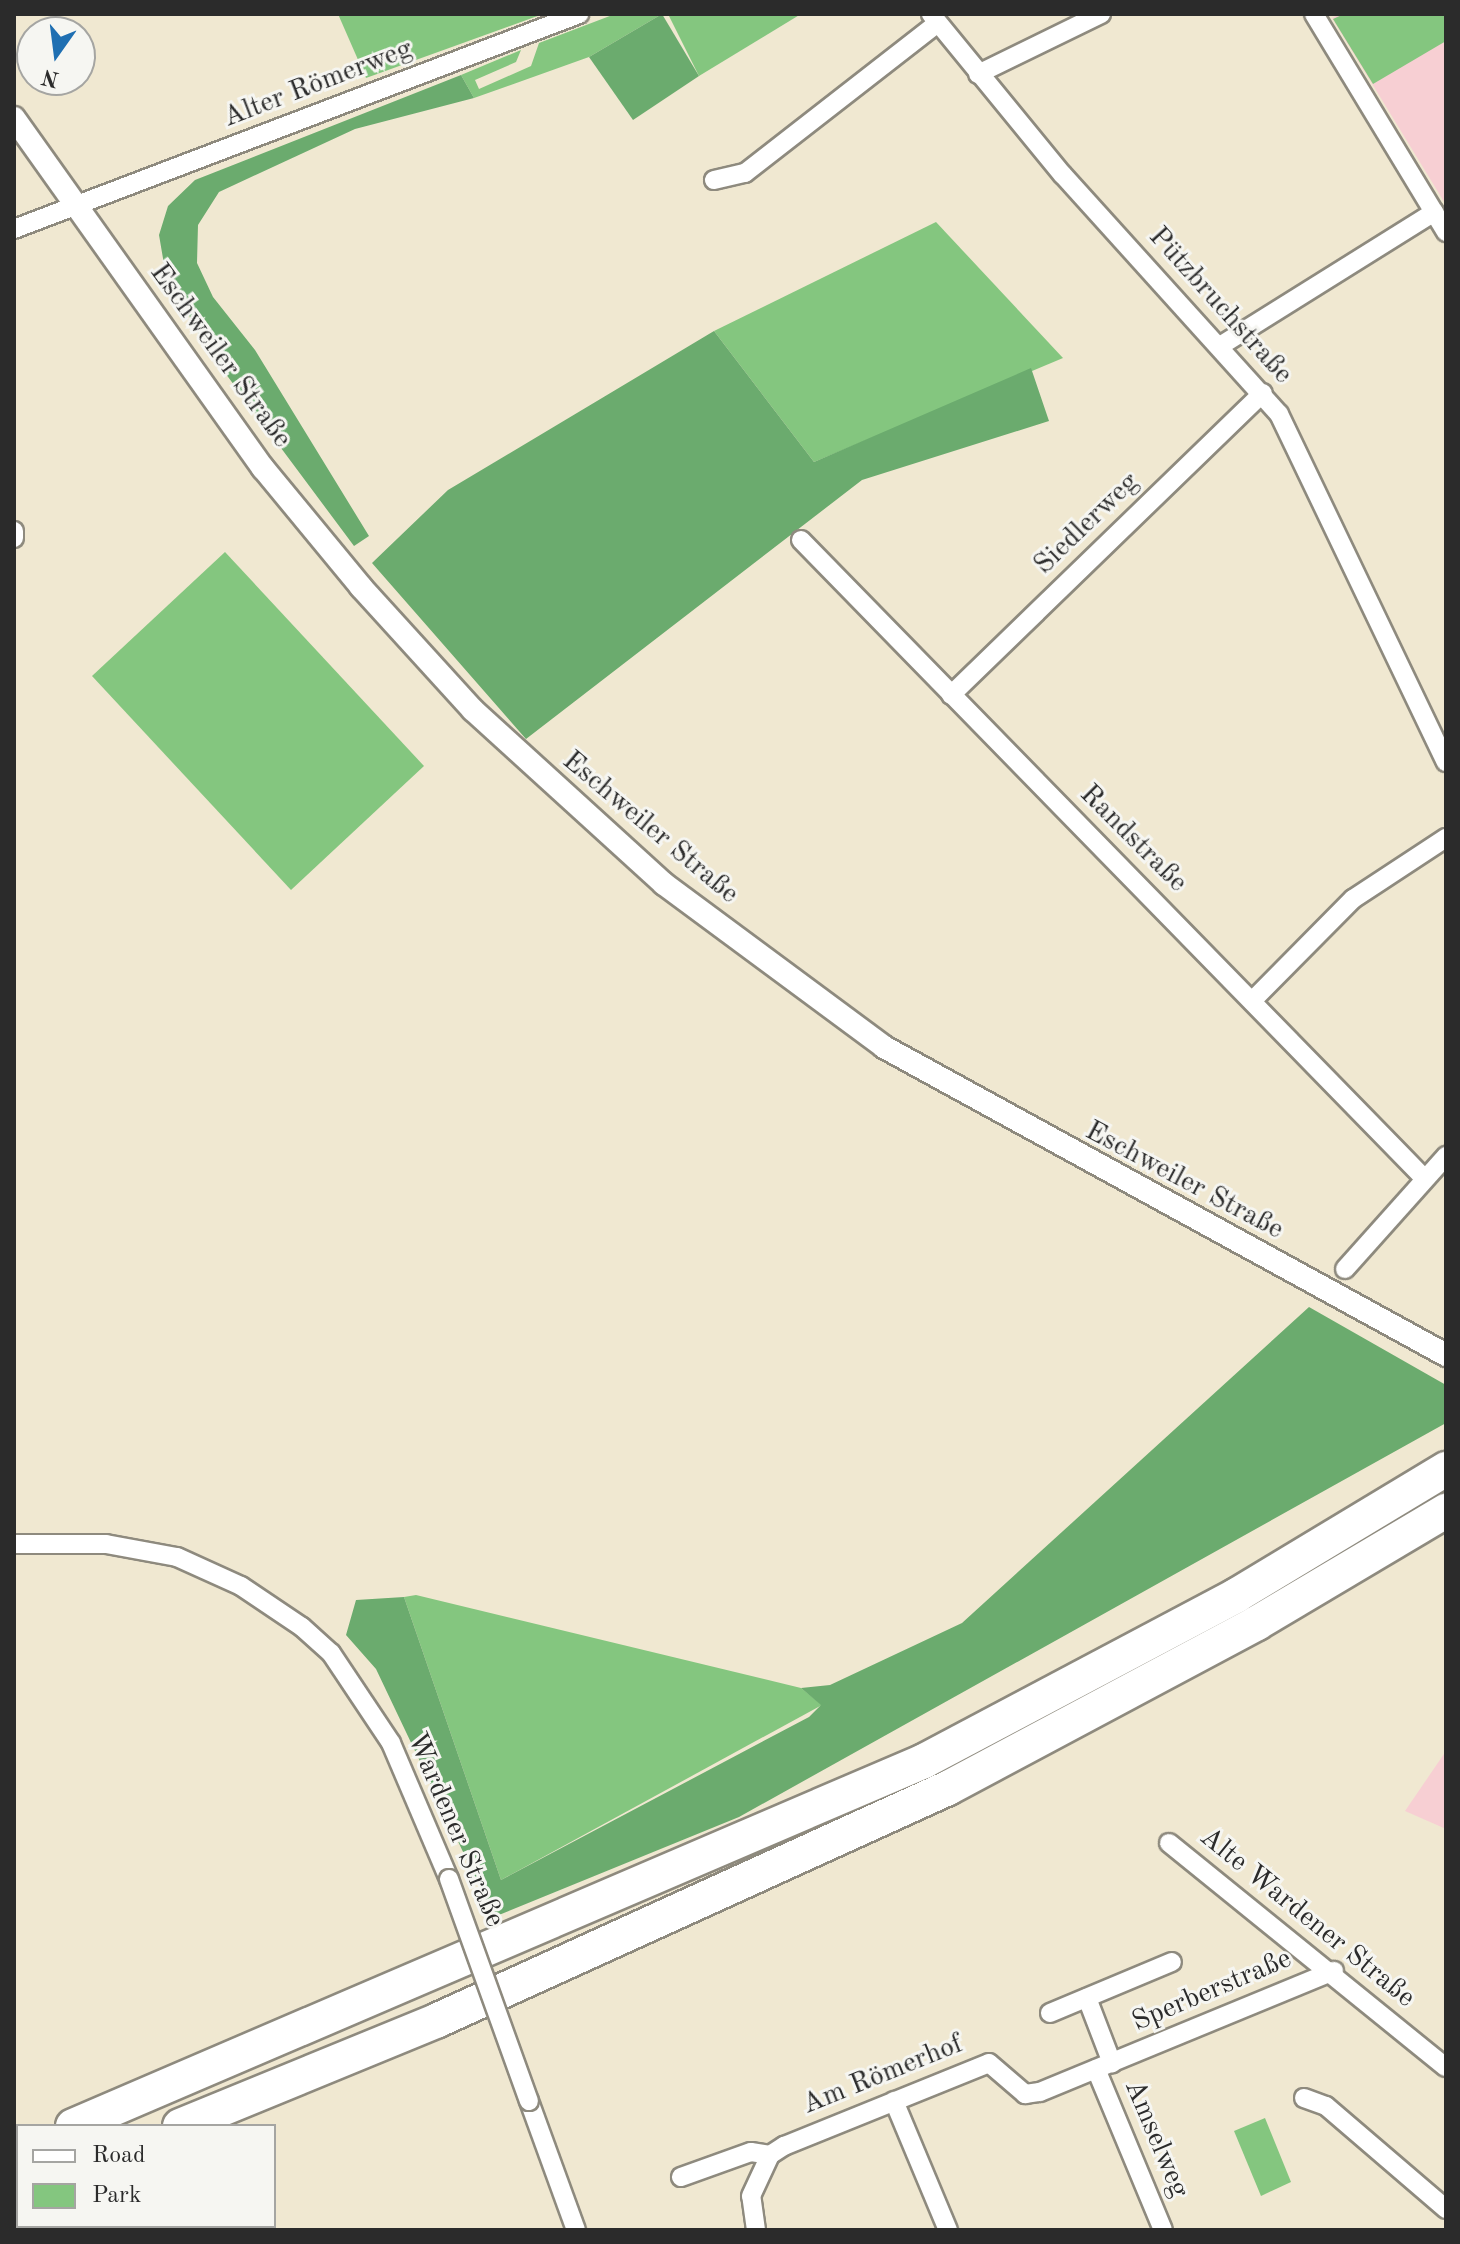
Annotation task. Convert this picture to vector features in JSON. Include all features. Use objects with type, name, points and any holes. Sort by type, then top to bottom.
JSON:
[{"type":"highway","points":[[78,2124],[924,1761],[1237,1595],[1446,1469]]},
{"type":"highway","points":[[185,2124],[438,2020],[948,1788],[1257,1623],[1446,1511]]},
{"type":"street","name":"Alter Römerweg","points":[[14,229],[579,14]]},
{"type":"street","points":[[978,74],[1101,14]]},
{"type":"street","points":[[1314,14],[1446,232]]},
{"type":"street","points":[[714,180],[745,173],[935,19]]},
{"type":"street","name":"Pützbruchstraße","points":[[935,19],[978,74],[1223,344],[1263,393],[1446,762]]},
{"type":"street","name":"Eschweiler Straße","points":[[14,118],[263,468],[361,587],[484,720],[664,884],[884,1047],[1446,1355]]},
{"type":"street","points":[[1223,344],[1434,212]]},
{"type":"street","name":"Siedlerweg","points":[[951,695],[1263,393]]},
{"type":"street","points":[[14,531],[14,538]]},
{"type":"street","name":"Randstraße","points":[[801,540],[1424,1178]]},
{"type":"street","points":[[1252,1001],[1353,899],[1446,838]]},
{"type":"street","points":[[1345,1269],[1446,1156]]},
{"type":"street","name":"Wardener Straße","points":[[14,1544],[106,1544],[177,1557],[241,1586],[302,1627],[331,1653],[391,1743],[449,1879],[576,2230]]},
{"type":"street","name":"Alte Wardener Straße","points":[[1169,1843],[1334,1971],[1446,2067]]},
{"type":"street","name":"Sperberstraße","points":[[1050,2013],[1172,1962]]},
{"type":"street","name":"Sperberstraße","points":[[1010,2085],[1040,2092],[1334,1971]]},
{"type":"street","name":"Sperberstraße","points":[[1087,1998],[1104,2066]]},
{"type":"street","name":"Am Römerhof","points":[[681,2177],[751,2152],[770,2155],[989,2063],[1010,2085]]},
{"type":"street","name":"Amselweg","points":[[1104,2066],[1163,2230]]},
{"type":"street","points":[[1304,2098],[1326,2106],[1446,2209]]},
{"type":"street","points":[[894,2101],[948,2230]]},
{"type":"street","points":[[756,2230],[751,2196],[770,2155]]},
{"type":"shaded area","points":[[1340,14],[1446,14],[1446,205],[1332,18]]},
{"type":"shaded area","points":[[1446,1751],[1446,1829],[1405,1811]]},
{"type":"green space","points":[[338,14],[543,14],[366,78]]},
{"type":"green space","points":[[615,14],[662,14],[589,57],[474,98],[461,75],[521,50],[516,62],[475,80],[479,89],[531,66],[539,43]]},
{"type":"green space","points":[[662,14],[699,76],[633,120],[589,57]]},
{"type":"green space","points":[[668,14],[801,14],[699,76]]},
{"type":"green space","points":[[1344,14],[1446,14],[1446,41],[1373,84],[1333,19]]},
{"type":"green space","points":[[461,75],[474,98],[355,129],[219,192],[198,225],[197,263],[213,297],[255,350],[369,536],[354,546],[205,346],[165,270],[159,235],[168,206],[195,180]]},
{"type":"green space","points":[[936,222],[1063,358],[814,462],[714,331]]},
{"type":"green space","points":[[714,331],[814,462],[1031,368],[1049,421],[862,480],[526,739],[372,563],[448,490]]},
{"type":"green space","points":[[225,552],[424,766],[291,890],[92,676]]},
{"type":"green space","points":[[1309,1307],[1446,1385],[1446,1423],[739,1817],[494,1917],[376,1669],[346,1635],[356,1600],[404,1597],[501,1880],[809,1717],[821,1705],[801,1688],[830,1685],[962,1623]]},
{"type":"green space","points":[[416,1595],[801,1688],[822,1705],[501,1880],[404,1597]]},
{"type":"green space","points":[[1265,2118],[1291,2182],[1261,2196],[1234,2131]]}]
